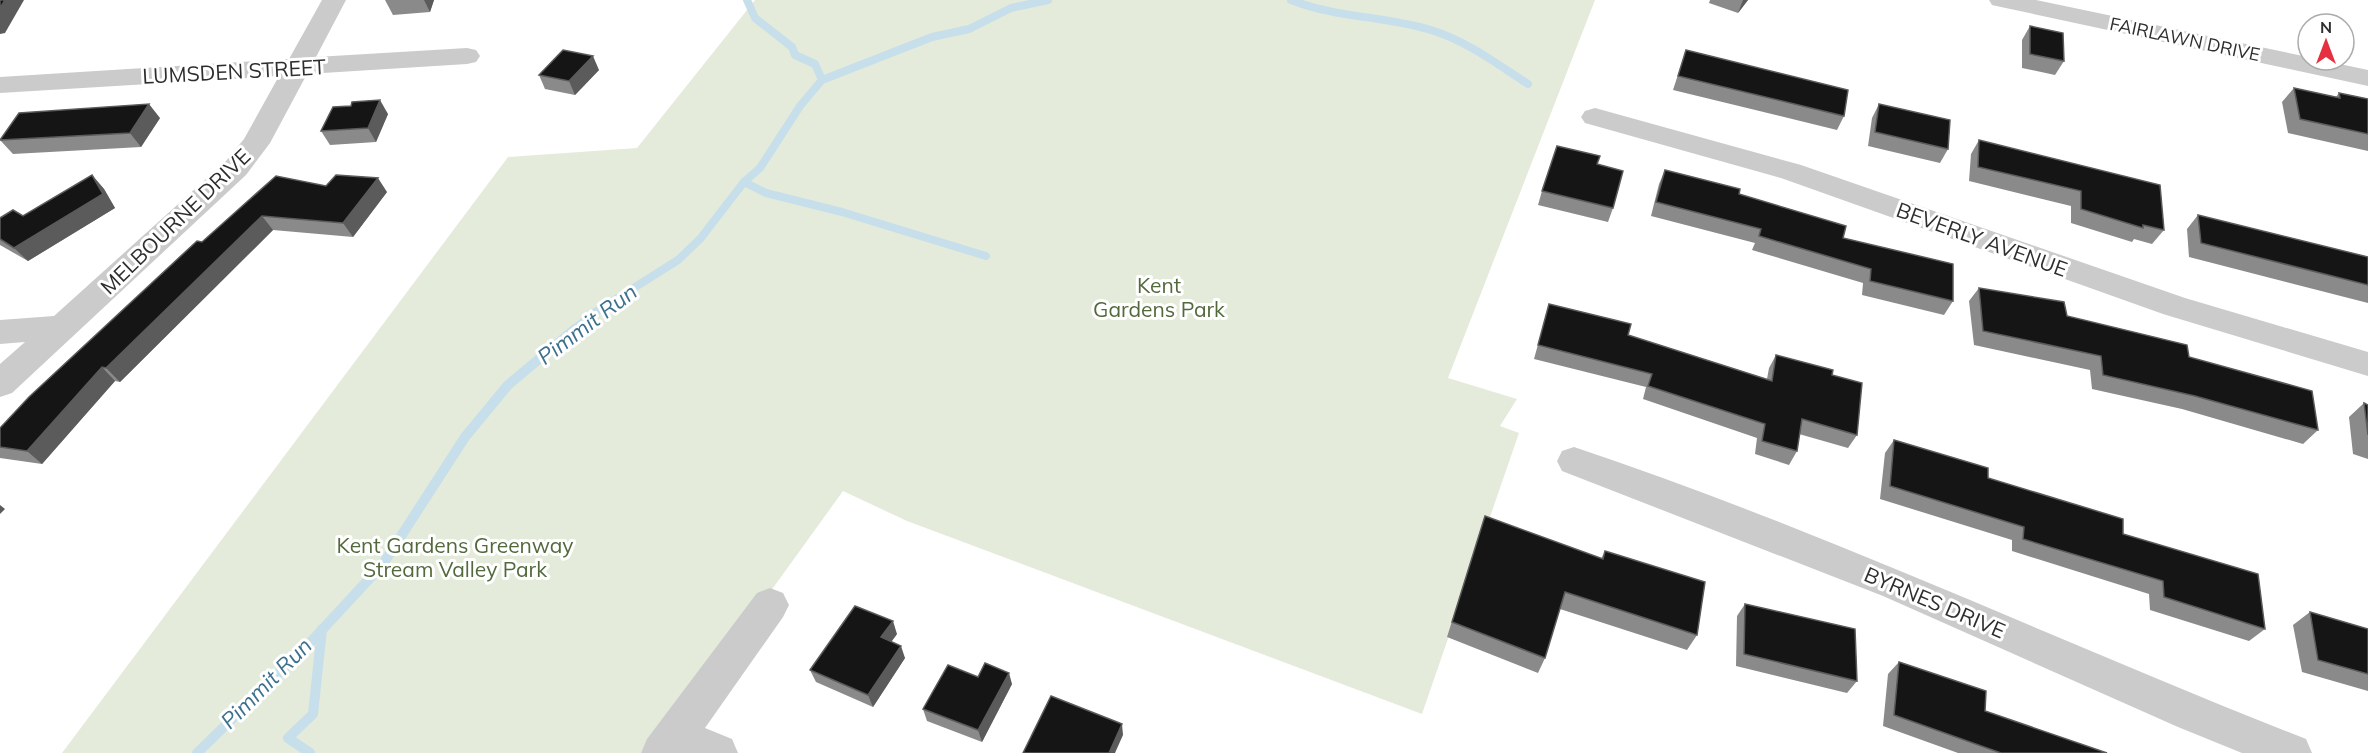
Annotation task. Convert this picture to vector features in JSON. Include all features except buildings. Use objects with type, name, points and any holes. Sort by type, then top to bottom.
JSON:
[{"type":"street","name":"MELBOURNE DRIVE","points":[[0,384],[236,168],[256,143],[334,0]]},
{"type":"street","name":"FAIRLAWN DRIVE","points":[[2001,0],[2042,4],[2368,78]]},
{"type":"street","name":"LUMSDEN STREET","points":[[0,85],[467,56]]},
{"type":"street","name":"BEVERLY AVENUE","points":[[1595,117],[1739,155],[1810,177],[2136,294],[2368,364]]},
{"type":"street","points":[[0,332],[61,327]]},
{"type":"street","name":"BYRNES DRIVE","points":[[1574,461],[1896,584],[2192,714],[2291,753]]},
{"type":"street","points":[[717,753],[669,744],[770,605]]},
{"type":"green space","name":"Kent Gardens Park","points":[[755,0],[1595,0],[1448,378],[1517,399],[1500,426],[1519,433],[1422,714],[907,521],[843,491],[654,753],[62,753],[508,157],[637,148]]},
{"type":"waterway","points":[[747,0],[755,18],[792,47],[795,55],[815,64],[822,80]]},
{"type":"waterway","name":"Pimmit Run","points":[[822,80],[932,37],[969,29],[1011,8],[1048,0]]},
{"type":"waterway","points":[[1291,0],[1343,14],[1414,25],[1431,30],[1457,40],[1528,84]]},
{"type":"waterway","name":"Pimmit Run","points":[[744,182],[760,168],[800,106],[822,80]]},
{"type":"waterway","name":"Pimmit Run","points":[[573,330],[594,313],[678,260],[700,239],[744,182]]},
{"type":"waterway","points":[[744,182],[766,193],[842,212],[986,256]]},
{"type":"waterway","name":"Pimmit Run","points":[[322,630],[383,564],[465,437],[508,385],[575,329]]},
{"type":"waterway","name":"Pimmit Run","points":[[197,753],[322,630]]},
{"type":"waterway","points":[[310,753],[288,738],[313,714],[322,630]]},
{"type":"park label","name":"Kent Gardens Greenway Stream Valley Park","points":[[455,557]]}]
